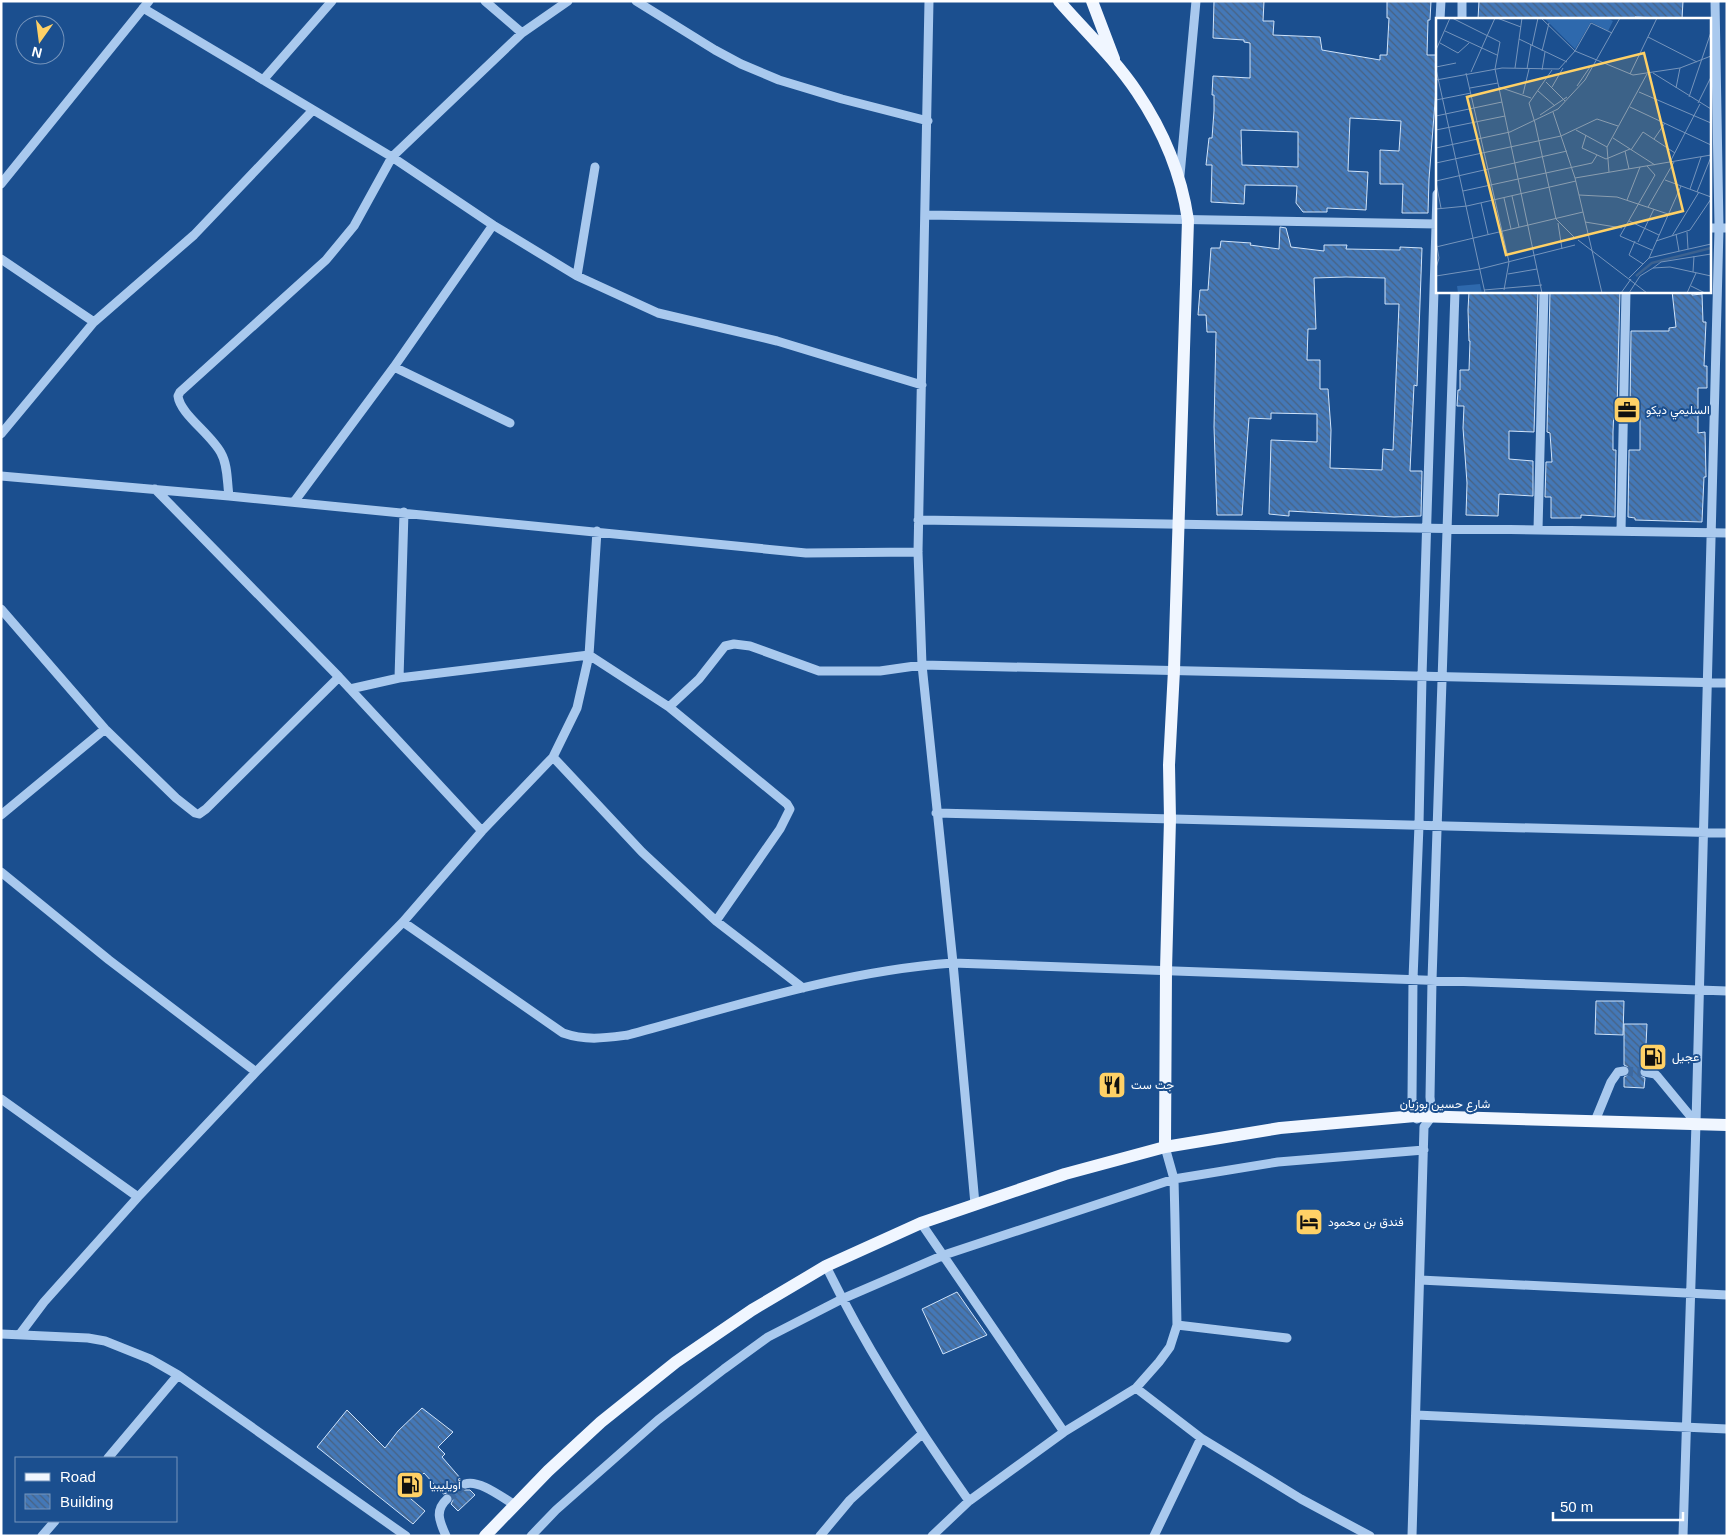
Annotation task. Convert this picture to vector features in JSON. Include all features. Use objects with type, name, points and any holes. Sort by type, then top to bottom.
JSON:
[{"type":"main road","points":[[1059,1],[1117,66],[1137,92],[1154,120],[1170,150],[1180,178],[1188,220],[1177,524],[1174,670],[1169,765],[1170,818],[1166,970],[1165,1148]]},
{"type":"main road","points":[[1092,1],[1117,66]]},
{"type":"main road","name":"شارع حسين بوزيان","points":[[485,1536],[548,1470],[601,1422],[676,1362],[752,1310],[826,1266],[921,1223],[974,1204],[1065,1174],[1165,1148],[1280,1128],[1415,1116],[1727,1124]]},
{"type":"street","points":[[263,80],[332,1]]},
{"type":"street","points":[[484,1],[522,33]]},
{"type":"street","points":[[229,496],[226,467],[221,453],[206,433],[180,406],[178,396],[195,378],[326,260],[354,226],[392,157],[522,33],[568,1]]},
{"type":"street","points":[[636,1],[715,50],[741,64],[779,80],[842,99],[928,121]]},
{"type":"street","points":[[929,1],[928,121],[918,520],[922,665],[953,963],[974,1204]]},
{"type":"street","points":[[1180,178],[1196,1]]},
{"type":"street","points":[[1440,18],[1441,1]]},
{"type":"street","points":[[1462,1],[1462,18]]},
{"type":"street","points":[[1683,1536],[1696,1123],[1718,228],[1715,1]]},
{"type":"street","points":[[1,184],[146,5],[263,80],[392,157],[493,225],[577,276],[658,313],[777,341],[922,384]]},
{"type":"street","points":[[1,434],[94,322],[194,235],[313,110]]},
{"type":"street","points":[[577,276],[595,167]]},
{"type":"street","points":[[926,215],[1436,224],[1413,980],[1412,1099],[1415,1116],[1424,1127]]},
{"type":"street","points":[[294,502],[394,367],[493,225]]},
{"type":"street","points":[[1,259],[94,322]]},
{"type":"street","points":[[1412,1536],[1424,1127],[1432,1116],[1430,1097],[1432,980],[1455,292]]},
{"type":"street","points":[[1538,530],[1544,292]]},
{"type":"street","points":[[1621,531],[1626,292]]},
{"type":"street","points":[[394,367],[510,423]]},
{"type":"street","points":[[1,485],[5,477],[156,489],[806,553],[918,552]]},
{"type":"street","points":[[156,489],[339,677],[482,831]]},
{"type":"street","points":[[399,678],[404,512]]},
{"type":"street","points":[[918,520],[1727,533]]},
{"type":"street","points":[[20,1334],[44,1302],[138,1197],[256,1072],[403,922],[482,831],[554,757],[577,708],[589,655],[597,531]]},
{"type":"street","points":[[1,609],[105,729],[190,811],[199,814],[206,810],[339,677]]},
{"type":"street","points":[[669,707],[700,679],[725,646],[734,644],[750,646],[819,671],[880,670],[922,665],[1727,683]]},
{"type":"street","points":[[350,689],[399,678],[589,655],[669,707],[783,800],[790,809],[780,829],[716,921]]},
{"type":"street","points":[[1,815],[105,729]]},
{"type":"street","points":[[554,757],[642,852],[716,921],[803,988]]},
{"type":"street","points":[[936,813],[1727,833]]},
{"type":"street","points":[[1,872],[109,960],[256,1072]]},
{"type":"street","points":[[403,922],[563,1033],[586,1039],[628,1035],[803,988],[913,966],[953,963],[1727,991]]},
{"type":"street","points":[[1595,1121],[1610,1082],[1618,1072],[1624,1071]]},
{"type":"street","points":[[1645,1072],[1656,1074],[1696,1123]]},
{"type":"street","points":[[1,1099],[138,1197]]},
{"type":"street","points":[[932,1536],[969,1500],[1064,1432],[1136,1388],[1170,1347],[1176,1325],[1174,1179],[1165,1148]]},
{"type":"street","points":[[532,1536],[563,1503],[658,1420],[724,1369],[768,1337],[842,1299],[944,1255],[1174,1179],[1278,1162],[1424,1150]]},
{"type":"street","points":[[921,1223],[1064,1432]]},
{"type":"street","points":[[826,1266],[842,1299],[922,1434],[969,1500]]},
{"type":"street","points":[[1420,1280],[1727,1295]]},
{"type":"street","points":[[1176,1325],[1287,1338]]},
{"type":"street","points":[[1,1334],[88,1338],[105,1341],[150,1359],[178,1375],[406,1536]]},
{"type":"street","points":[[109,1457],[178,1375]]},
{"type":"street","points":[[1136,1388],[1201,1438],[1301,1499],[1370,1536]]},
{"type":"street","points":[[1416,1415],[1727,1429]]},
{"type":"street","points":[[820,1536],[850,1500],[922,1434]]},
{"type":"street","points":[[1154,1536],[1201,1438]]},
{"type":"street","points":[[466,1484],[470,1482],[480,1484],[515,1505]]},
{"type":"street","points":[[446,1536],[438,1514],[443,1503],[448,1499]]},
{"type":"street","points":[[42,1536],[54,1522]]},
{"type":"building","points":[[1214,1],[1264,1],[1263,21],[1274,21],[1273,35],[1320,37],[1322,50],[1380,60],[1380,55],[1387,55],[1389,18],[1387,18],[1387,1],[1431,1],[1430,20],[1428,20],[1427,55],[1436,55],[1436,90],[1428,213],[1402,213],[1403,184],[1380,184],[1380,150],[1399,151],[1401,121],[1350,118],[1348,171],[1368,172],[1366,210],[1327,208],[1327,212],[1303,212],[1296,203],[1297,186],[1245,185],[1244,204],[1211,202],[1212,165],[1206,165],[1209,138],[1212,138],[1214,111],[1214,95],[1212,95],[1213,76],[1250,78],[1250,43],[1244,42],[1244,40],[1213,38]],"holes":[[[1241,130],[1298,132],[1298,167],[1242,165]]]},
{"type":"building","points":[[1479,1],[1683,1],[1682,18],[1478,18]]},
{"type":"building","points":[[1280,227],[1286,228],[1291,247],[1324,251],[1324,245],[1347,245],[1346,249],[1400,250],[1400,247],[1422,248],[1417,386],[1414,385],[1410,471],[1422,471],[1421,516],[1394,517],[1289,511],[1289,516],[1269,514],[1271,440],[1317,442],[1317,414],[1271,413],[1271,419],[1249,418],[1242,515],[1217,515],[1214,427],[1216,332],[1207,332],[1206,315],[1198,315],[1200,290],[1208,290],[1211,248],[1220,248],[1221,241],[1251,243],[1250,245],[1279,249]],"holes":[[[1314,278],[1385,278],[1385,304],[1399,304],[1393,450],[1383,449],[1382,470],[1330,468],[1331,430],[1328,389],[1320,389],[1320,360],[1307,360],[1308,329],[1316,329]]]},
{"type":"building","points":[[1469,292],[1538,292],[1534,432],[1509,431],[1509,459],[1533,461],[1533,496],[1499,494],[1498,516],[1466,515],[1467,483],[1463,428],[1464,406],[1457,406],[1458,390],[1460,390],[1460,370],[1469,370]]},
{"type":"building","points":[[1550,292],[1620,292],[1617,409],[1614,409],[1613,432],[1613,450],[1616,450],[1615,517],[1581,515],[1581,518],[1551,518],[1551,497],[1545,497],[1546,462],[1552,462],[1550,433],[1547,432]]},
{"type":"building","points":[[1672,292],[1692,292],[1692,295],[1702,294],[1703,322],[1706,322],[1704,366],[1707,366],[1707,388],[1698,388],[1698,433],[1705,432],[1706,477],[1704,477],[1702,522],[1635,520],[1635,518],[1628,517],[1629,450],[1640,450],[1640,409],[1630,409],[1631,331],[1669,331],[1669,328],[1676,327]]},
{"type":"building","points":[[1596,1001],[1624,1001],[1623,1035],[1595,1034]]},
{"type":"building","points":[[1624,1024],[1647,1024],[1645,1066],[1639,1071],[1641,1076],[1645,1078],[1644,1088],[1624,1087],[1624,1077],[1628,1075],[1630,1070],[1624,1065]]},
{"type":"building","points":[[957,1292],[987,1335],[943,1354],[922,1309]]},
{"type":"building","points":[[422,1408],[453,1432],[438,1447],[445,1454],[442,1457],[461,1479],[459,1482],[460,1487],[463,1490],[470,1490],[475,1495],[458,1511],[451,1504],[453,1500],[452,1495],[448,1493],[443,1494],[424,1473],[404,1493],[425,1511],[413,1524],[317,1447],[347,1410],[385,1448],[398,1431]]},
{"type":"tunnel","points":[[1624,1071],[1645,1072]]},
{"type":"tunnel","points":[[447,1499],[465,1484]]},
{"type":"place","name":"السليمي ديكو","points":[[1627,410]]},
{"type":"place","name":"عجيل","points":[[1653,1057]]},
{"type":"place","name":"جت ست","points":[[1112,1085]]},
{"type":"place","name":"فندق بن محمود","points":[[1309,1222]]},
{"type":"place","name":"أويليبيا","points":[[410,1485]]}]
